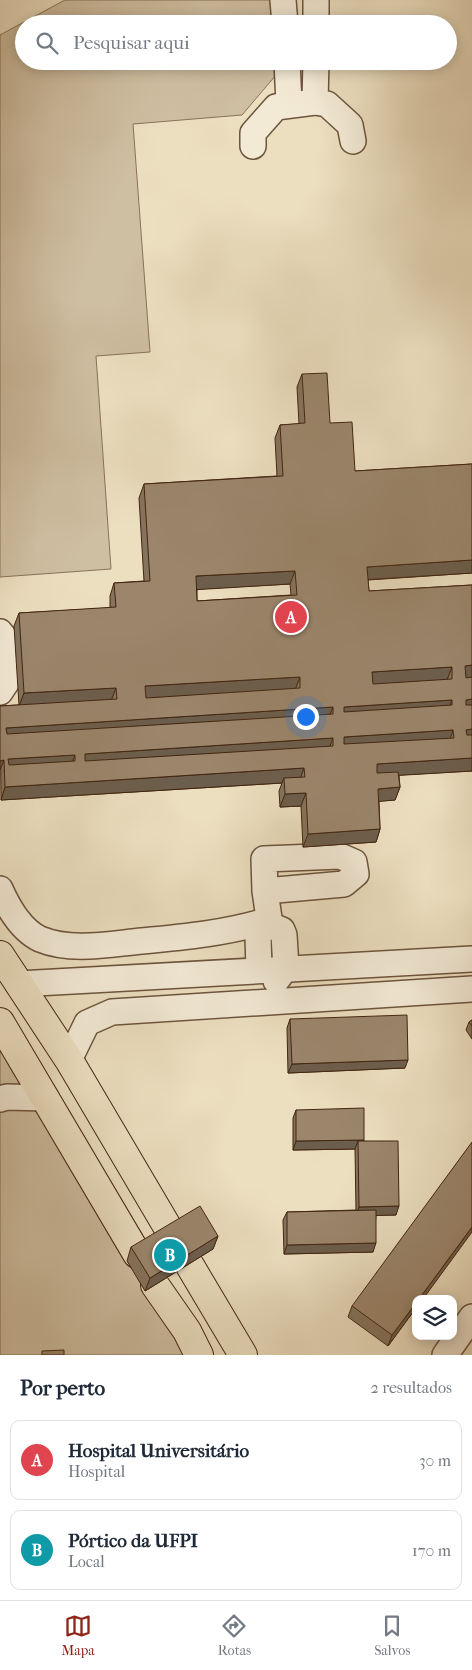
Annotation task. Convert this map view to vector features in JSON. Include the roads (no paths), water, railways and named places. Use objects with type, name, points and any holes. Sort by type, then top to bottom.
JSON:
[{"type":"main road","points":[[0,955],[69,1060],[172,1233]]},
{"type":"main road","points":[[0,1022],[137,1254]]},
{"type":"main road","points":[[98,1187],[134,1168]]},
{"type":"main road","points":[[189,1264],[243,1355]]},
{"type":"main road","points":[[155,1285],[187,1331],[199,1355]]},
{"type":"street","points":[[283,0],[284,15]]},
{"type":"street","points":[[316,0],[316,15]]},
{"type":"street","points":[[287,70],[289,104]]},
{"type":"street","points":[[316,70],[316,102]]},
{"type":"street","points":[[253,146],[253,134],[276,107],[316,102],[327,104],[350,125],[353,141]]},
{"type":"street","points":[[0,632],[4,637],[8,680],[0,692]]},
{"type":"street","points":[[264,891],[344,884],[356,874],[354,862],[340,856],[264,859],[264,891],[269,923]]},
{"type":"street","points":[[0,889],[20,924],[39,938],[66,945],[93,946],[220,933],[269,923],[282,930],[284,935],[286,968],[261,1002]]},
{"type":"street","points":[[259,970],[258,936],[269,923]]},
{"type":"street","points":[[18,984],[472,959]]},
{"type":"street","points":[[416,962],[417,992]]},
{"type":"street","points":[[154,976],[149,993],[151,1000],[161,1008]]},
{"type":"street","points":[[69,1060],[87,1024],[112,1012],[472,989]]},
{"type":"street","points":[[0,1099],[7,1097],[46,1098]]},
{"type":"street","points":[[445,1355],[472,1317]]},
{"type":"place","name":"Hospital Universitário","points":[[291,617]]},
{"type":"place","name":"Pórtico da UFPI","points":[[170,1255]]}]
